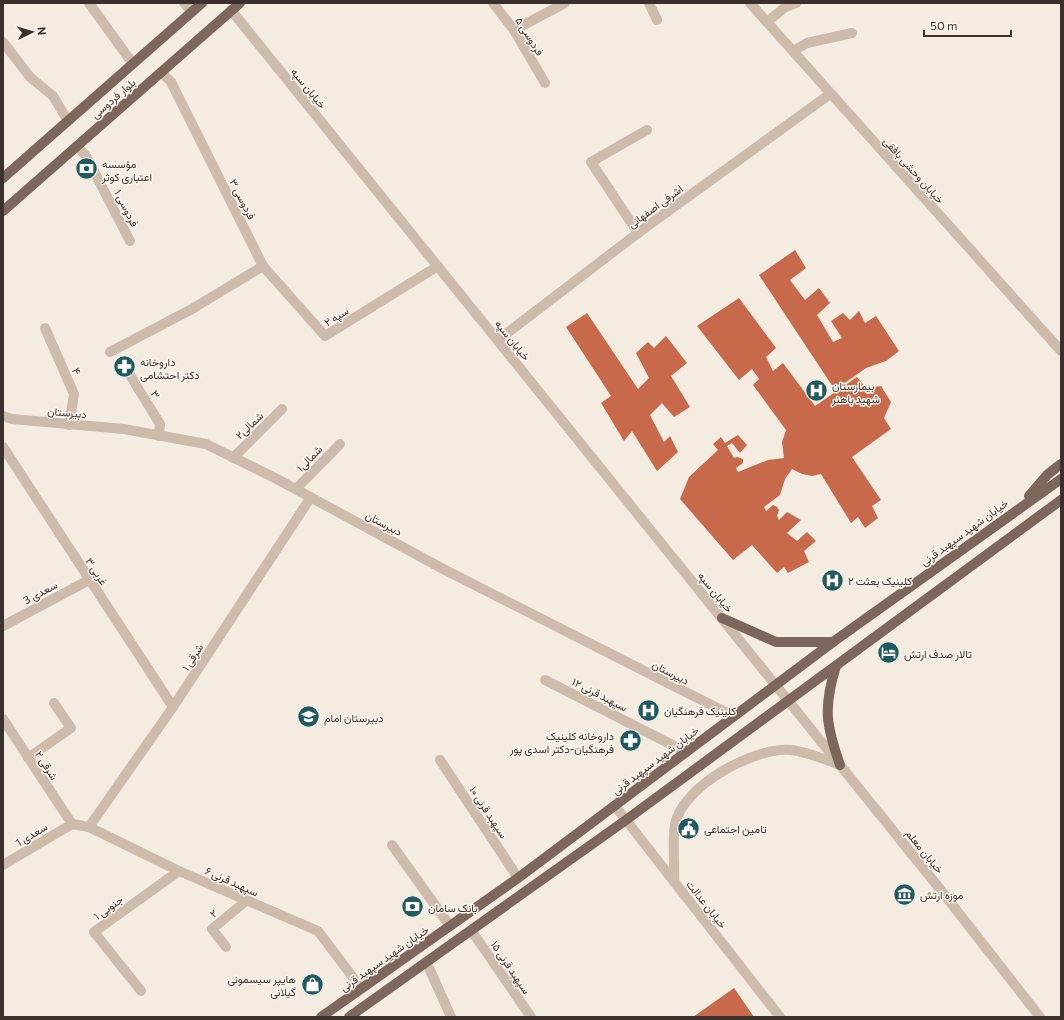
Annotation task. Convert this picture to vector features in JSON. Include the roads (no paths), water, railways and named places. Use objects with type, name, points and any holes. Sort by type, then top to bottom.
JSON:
[{"type":"main road","name":"بلوار فردوسی","points":[[3,178],[202,3]]},
{"type":"main road","name":"بلوار فردوسی","points":[[3,211],[161,72],[228,7],[240,3]]},
{"type":"main road","points":[[1018,508],[1047,475],[1061,464]]},
{"type":"main road","name":"خیابان شهید سپهبد قرنی","points":[[321,1017],[518,878],[833,642],[1018,508],[1061,479]]},
{"type":"main road","points":[[348,1017],[626,820],[1061,500]]},
{"type":"main road","points":[[1044,513],[1061,509]]},
{"type":"main road","points":[[722,618],[776,642],[833,642]]},
{"type":"main road","points":[[836,666],[828,690],[827,711],[830,736],[840,765]]},
{"type":"street","points":[[89,3],[134,64]]},
{"type":"street","points":[[184,3],[192,12]]},
{"type":"street","name":"فردوسی ۵","points":[[493,3],[514,30],[545,83]]},
{"type":"street","points":[[514,30],[565,3]]},
{"type":"street","points":[[649,3],[657,20]]},
{"type":"street","name":"خیابان وحشی بافقی","points":[[750,3],[1061,351]]},
{"type":"street","points":[[767,22],[784,8],[796,3]]},
{"type":"street","name":"خیابان سپه","points":[[228,7],[789,701]]},
{"type":"street","points":[[792,51],[807,43],[852,33]]},
{"type":"street","points":[[3,42],[30,77],[53,96],[68,121]]},
{"type":"street","name":"فردوسی ۳","points":[[161,72],[170,82],[264,266]]},
{"type":"street","name":"اشرفی اصفهانی","points":[[498,340],[638,232],[830,94]]},
{"type":"street","points":[[638,232],[591,162],[647,130]]},
{"type":"street","name":"فردوسی ۱","points":[[77,146],[86,156],[130,242]]},
{"type":"street","points":[[110,352],[192,309],[264,266]]},
{"type":"street","name":"سپه ۲","points":[[264,266],[325,336],[438,266]]},
{"type":"street","name":"۴","points":[[45,328],[74,394],[70,425]]},
{"type":"street","name":"۳","points":[[125,367],[160,424],[159,436]]},
{"type":"street","name":"شمالی۲","points":[[233,458],[282,409]]},
{"type":"street","name":"دبیرستان","points":[[3,416],[12,419],[124,429],[206,444],[296,489],[447,571],[734,716]]},
{"type":"street","name":"شمالی۱","points":[[296,489],[340,444]]},
{"type":"street","name":"۳ غربی","points":[[3,447],[173,707]]},
{"type":"street","name":"شرقی ۱","points":[[89,826],[173,707],[311,498]]},
{"type":"street","name":"سعدی 3","points":[[3,626],[89,580]]},
{"type":"street","name":"سپهبد قرنی ۱۲","points":[[545,680],[686,752]]},
{"type":"street","name":"خیابان معلم","points":[[789,701],[1040,1017]]},
{"type":"street","points":[[28,758],[71,728],[54,703]]},
{"type":"street","name":"شرقی ۲","points":[[3,719],[72,824]]},
{"type":"street","points":[[674,882],[675,824],[684,803],[709,781],[738,761],[763,752],[790,750],[810,754],[840,765]]},
{"type":"street","name":"سپهبد قرنی ۱۰","points":[[440,760],[518,878]]},
{"type":"street","name":"خیابان عدالت","points":[[615,806],[780,1017]]},
{"type":"street","name":"سپهبد قرنی ۶","points":[[72,824],[89,826],[179,871],[318,931],[361,988]]},
{"type":"street","name":"سعدی 1","points":[[3,865],[72,824]]},
{"type":"street","points":[[392,844],[450,926]]},
{"type":"street","name":"۱ جنوبی","points":[[141,991],[94,932],[179,871]]},
{"type":"street","name":"۲","points":[[226,947],[212,930],[246,901]]},
{"type":"street","name":"سپهبد قرنی ۱۵","points":[[471,930],[531,1017]]},
{"type":"street","points":[[425,963],[429,968],[451,1017]]},
{"type":"place","name":"مؤسسه اعتباری کوثر","points":[[86,169]]},
{"type":"place","name":"داروخانه دکتر احتشامی","points":[[125,367]]},
{"type":"place","name":"بیمارستان شهید باهنر","points":[[816,391]]},
{"type":"place","name":"کلینیک بعثت ۲","points":[[833,580]]},
{"type":"place","name":"تالار صدف ارتش","points":[[889,653]]},
{"type":"place","name":"کلینیک فرهنگیان","points":[[649,710]]},
{"type":"place","name":"دبیرستان امام","points":[[309,717]]},
{"type":"place","name":"داروخانه کلینیک فرهنگیان-دکتر اسدی پور","points":[[630,741]]},
{"type":"place","name":"تامین اجتماعی","points":[[689,828]]},
{"type":"place","name":"موزه ارتش","points":[[905,894]]},
{"type":"place","name":"بانک سامان","points":[[412,907]]},
{"type":"place","name":"هایپر سیسمونی گیلانی","points":[[312,984]]}]
